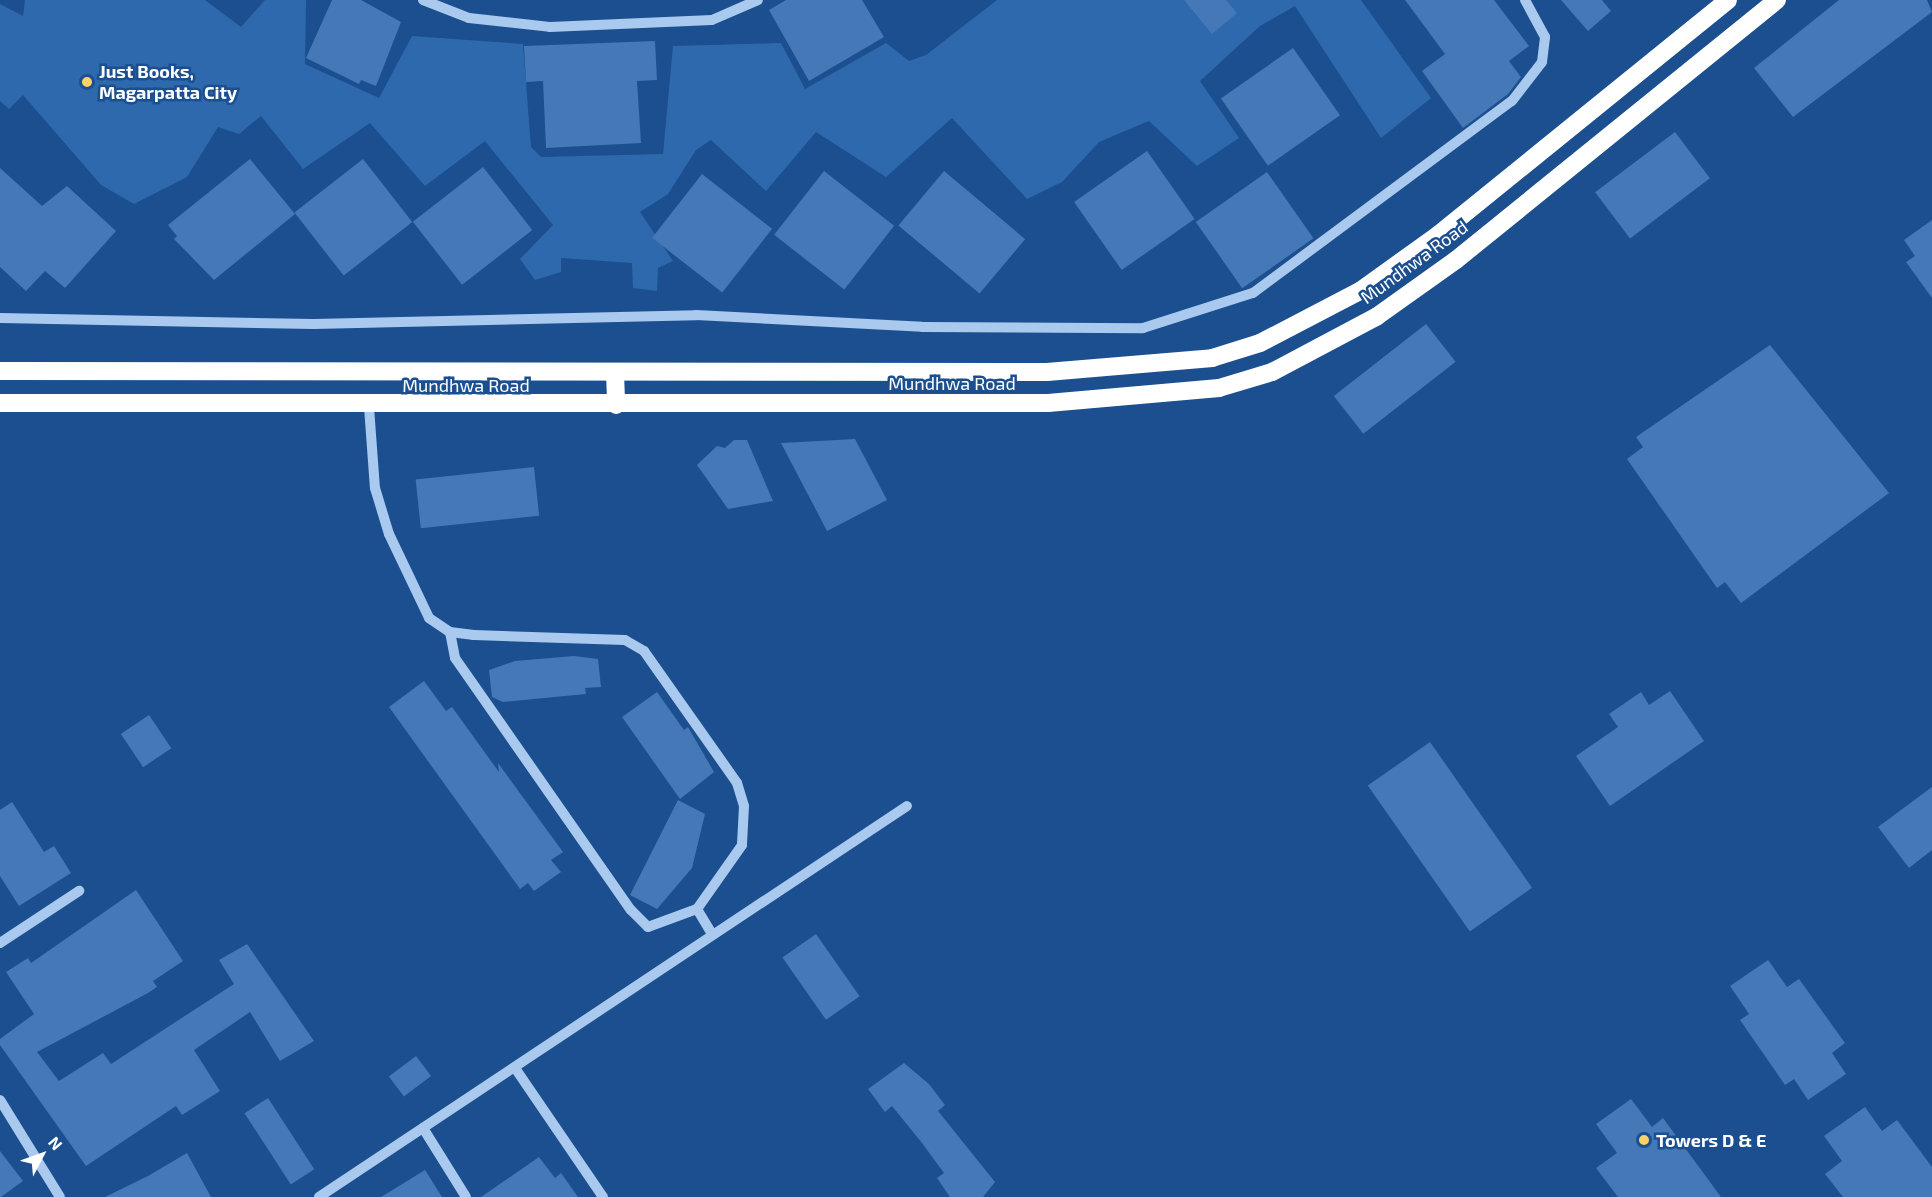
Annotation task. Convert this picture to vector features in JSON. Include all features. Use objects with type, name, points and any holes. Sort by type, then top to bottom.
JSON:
[{"type":"highway","name":"Mundhwa Road","points":[[0,371],[1047,372],[1161,366],[1212,358],[1260,343],[1360,291],[1428,242],[1728,0]]},
{"type":"highway","name":"Mundhwa Road","points":[[0,403],[369,407],[1048,403],[1219,388],[1272,372],[1376,317],[1456,260],[1777,0]]},
{"type":"highway","points":[[615,372],[616,405]]},
{"type":"street","points":[[423,0],[470,18],[550,27],[712,20],[758,0]]},
{"type":"street","points":[[0,318],[314,324],[696,315],[922,327],[1143,328],[1253,293],[1512,101],[1542,62],[1545,37],[1525,0]]},
{"type":"street","points":[[369,407],[375,488],[429,618],[450,632],[625,640],[644,651],[737,783],[744,806],[742,845],[697,909],[648,927],[632,910],[455,658],[450,632]]},
{"type":"street","points":[[319,1197],[907,806]]},
{"type":"street","points":[[0,943],[79,891]]},
{"type":"street","points":[[697,909],[712,934]]},
{"type":"street","points":[[515,1068],[603,1197]]},
{"type":"street","points":[[0,1100],[60,1197]]},
{"type":"street","points":[[423,1128],[466,1197]]},
{"type":"shaded area","points":[[25,0],[205,0],[241,27],[265,0],[306,0],[305,64],[379,98],[412,36],[523,44],[531,147],[541,157],[663,154],[673,46],[781,43],[805,89],[886,43],[909,61],[926,55],[997,0],[1361,0],[1431,98],[1381,138],[1295,6],[1260,26],[1200,81],[1239,138],[1197,166],[1149,121],[1099,142],[1062,182],[1027,199],[952,118],[886,177],[816,132],[766,191],[711,140],[696,150],[668,194],[640,212],[673,261],[658,268],[657,291],[633,288],[632,263],[561,258],[561,272],[535,280],[520,259],[553,225],[485,141],[425,186],[370,123],[303,169],[261,116],[239,134],[218,127],[187,177],[134,204],[101,185],[23,95],[9,109],[0,101],[0,4],[23,16]]},
{"type":"building","points":[[332,0],[361,0],[401,22],[376,86],[361,80],[359,84],[306,58]]},
{"type":"building","points":[[786,0],[862,0],[884,37],[809,81],[769,10]]},
{"type":"building","points":[[1184,0],[1226,0],[1237,13],[1212,34]]},
{"type":"building","points":[[1405,0],[1494,0],[1529,46],[1509,61],[1521,77],[1508,94],[1463,128],[1422,71],[1445,54]]},
{"type":"building","points":[[1561,0],[1602,0],[1611,11],[1588,31]]},
{"type":"building","points":[[1839,0],[1927,0],[1932,12],[1793,117],[1754,68]]},
{"type":"building","points":[[655,41],[657,80],[637,81],[641,143],[546,148],[543,81],[526,82],[524,46]]},
{"type":"building","points":[[1293,48],[1340,115],[1268,166],[1221,98]]},
{"type":"building","points":[[1675,132],[1710,178],[1630,239],[1595,192]]},
{"type":"building","points":[[1147,151],[1195,219],[1122,270],[1074,202]]},
{"type":"building","points":[[250,159],[295,214],[214,280],[174,239],[177,236],[168,225]]},
{"type":"building","points":[[363,159],[412,222],[344,276],[294,213]]},
{"type":"building","points":[[483,167],[532,230],[462,285],[413,222]]},
{"type":"building","points":[[0,168],[42,206],[67,186],[116,231],[65,288],[45,271],[26,291],[0,267]]},
{"type":"building","points":[[824,171],[894,226],[844,290],[774,235]]},
{"type":"building","points":[[944,171],[1025,239],[980,294],[898,225]]},
{"type":"building","points":[[1267,172],[1313,238],[1242,288],[1196,222]]},
{"type":"building","points":[[702,174],[772,229],[722,293],[652,238]]},
{"type":"building","points":[[1932,220],[1932,298],[1906,262],[1915,256],[1904,240]]},
{"type":"building","points":[[1426,324],[1456,362],[1363,434],[1334,396]]},
{"type":"building","points":[[1770,345],[1889,493],[1741,603],[1725,582],[1717,588],[1627,459],[1643,447],[1636,437]]},
{"type":"building","points":[[855,439],[887,500],[827,531],[781,443]]},
{"type":"building","points":[[734,440],[747,440],[773,501],[728,509],[697,465],[717,446],[725,448]]},
{"type":"building","points":[[534,467],[539,516],[421,528],[416,479]]},
{"type":"building","points":[[574,656],[598,659],[601,687],[585,688],[586,694],[503,702],[492,697],[489,670],[515,661]]},
{"type":"building","points":[[424,681],[446,711],[452,707],[499,772],[498,763],[563,852],[551,860],[561,872],[534,891],[528,883],[520,889],[389,707]]},
{"type":"building","points":[[1670,691],[1704,741],[1610,806],[1576,756],[1618,727],[1609,714],[1641,692],[1649,705]]},
{"type":"building","points":[[657,692],[684,730],[688,727],[714,772],[680,799],[622,717]]},
{"type":"building","points":[[149,715],[171,748],[143,767],[121,734]]},
{"type":"building","points":[[1430,742],[1532,888],[1470,931],[1368,786]]},
{"type":"building","points":[[1932,787],[1932,850],[1909,868],[1878,827]]},
{"type":"building","points":[[678,800],[705,814],[692,868],[657,909],[630,895]]},
{"type":"building","points":[[12,802],[44,852],[54,846],[71,873],[19,906],[0,876],[0,810]]},
{"type":"building","points":[[136,890],[183,961],[153,981],[157,987],[148,993],[37,1052],[59,1081],[103,1053],[111,1064],[234,984],[219,960],[247,944],[314,1041],[280,1061],[250,1012],[194,1050],[220,1091],[182,1115],[176,1106],[86,1166],[0,1045],[0,1039],[34,1014],[6,972],[28,958],[31,963]]},
{"type":"building","points":[[816,934],[860,996],[826,1020],[782,958]]},
{"type":"building","points":[[1768,960],[1787,987],[1799,979],[1845,1043],[1832,1053],[1846,1074],[1808,1100],[1794,1079],[1785,1085],[1740,1020],[1749,1014],[1730,986]]},
{"type":"building","points":[[416,1056],[431,1076],[404,1096],[389,1076]]},
{"type":"building","points":[[904,1063],[929,1084],[945,1105],[938,1111],[995,1182],[983,1197],[950,1197],[937,1178],[944,1173],[922,1143],[892,1106],[885,1112],[868,1089]]},
{"type":"building","points":[[268,1098],[314,1169],[291,1185],[245,1113]]},
{"type":"building","name":"Towers D & E","points":[[1631,1099],[1652,1127],[1663,1118],[1721,1197],[1618,1197],[1596,1168],[1617,1153],[1596,1124]]},
{"type":"building","points":[[1865,1107],[1882,1131],[1897,1120],[1932,1167],[1932,1197],[1843,1197],[1825,1174],[1842,1161],[1824,1136]]},
{"type":"building","points":[[0,1151],[23,1181],[1,1197],[0,1197]]},
{"type":"building","points":[[187,1153],[211,1197],[105,1197],[148,1176]]},
{"type":"building","points":[[539,1157],[555,1178],[561,1173],[578,1197],[481,1197]]},
{"type":"building","points":[[425,1170],[442,1197],[381,1197]]},
{"type":"place","name":"Just Books, Magarpatta City","points":[[87,82]]},
{"type":"place","name":"Towers D & E","points":[[1644,1140]]}]
